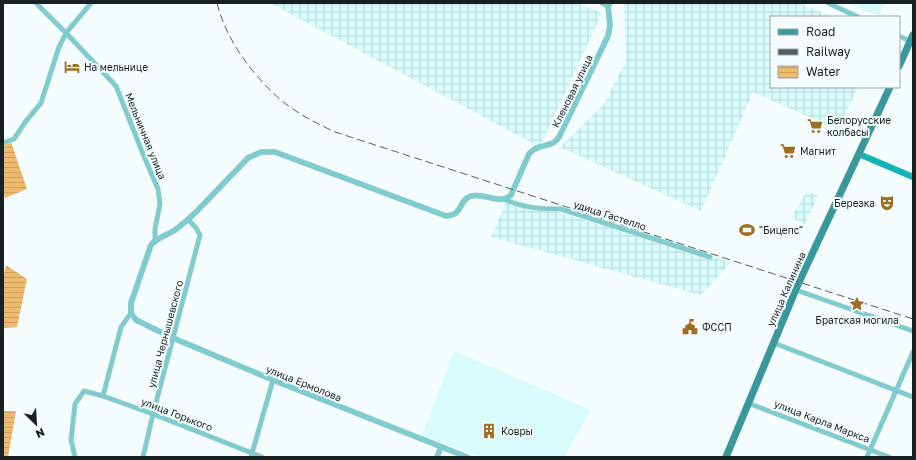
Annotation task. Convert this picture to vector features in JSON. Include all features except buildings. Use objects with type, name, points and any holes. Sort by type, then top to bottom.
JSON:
[{"type":"main road","points":[[900,64],[912,38]]},
{"type":"main road","name":"улица Калинина","points":[[726,457],[796,290],[890,88]]},
{"type":"main road","points":[[859,154],[913,178]]},
{"type":"street","name":"Мельничная улица","points":[[36,3],[116,86],[158,189],[160,204],[155,229],[155,241]]},
{"type":"street","points":[[3,143],[14,139],[26,121],[41,103],[59,47],[66,33],[90,3]]},
{"type":"street","points":[[602,3],[609,5]]},
{"type":"street","points":[[828,3],[856,16]]},
{"type":"street","name":"Кленовая улица","points":[[504,199],[511,195],[514,190],[529,154],[533,149],[553,144],[558,140],[608,36],[611,18],[609,5]]},
{"type":"street","points":[[900,36],[912,38]]},
{"type":"street","points":[[103,396],[121,327],[131,313],[131,303],[151,246],[155,241],[175,230],[197,211],[248,158],[261,152],[275,152],[446,216],[453,216],[459,211],[465,199],[471,196],[478,195],[495,199],[504,199]]},
{"type":"street","name":"удица Гастелло","points":[[504,199],[515,204],[538,209],[560,208],[710,257]]},
{"type":"street","name":"улица Чернышевского","points":[[143,457],[152,414],[200,235],[188,219]]},
{"type":"street","points":[[796,290],[913,331]]},
{"type":"street","name":"улица Ермолова","points":[[131,313],[136,320],[173,338],[273,380],[467,457]]},
{"type":"street","points":[[774,344],[913,397]]},
{"type":"street","points":[[867,457],[895,390],[913,352]]},
{"type":"street","points":[[252,455],[273,380]]},
{"type":"street","name":"улица Горького","points":[[75,457],[71,440],[75,404],[84,390],[152,414],[252,455],[262,457]]},
{"type":"street","name":"улица Карла Маркса","points":[[748,403],[889,457]]},
{"type":"street","points":[[437,457],[441,447]]},
{"type":"shaded area","points":[[270,3],[577,3],[602,13],[540,147]]},
{"type":"shaded area","points":[[624,3],[800,3],[830,16],[770,16],[770,88],[858,88],[838,130],[753,92],[701,211],[560,147],[604,104],[626,61]]},
{"type":"shaded area","points":[[848,3],[885,3],[879,16]]},
{"type":"shaded area","points":[[807,191],[818,196],[805,224],[791,218]]},
{"type":"shaded area","points":[[508,198],[731,262],[701,295],[491,237]]},
{"type":"shaded area","points":[[454,351],[591,410],[564,457],[481,457],[422,436]]},
{"type":"water","points":[[11,142],[27,189],[5,198],[3,191],[3,145]]},
{"type":"water","points":[[6,265],[27,279],[17,327],[3,328],[3,279]]},
{"type":"water","points":[[3,411],[16,411],[8,457],[3,457]]},
{"type":"railway","points":[[217,3],[221,17],[234,44],[251,69],[271,91],[294,110],[335,132],[913,319]]},
{"type":"place","name":"На мельнице","points":[[72,67]]},
{"type":"place","name":"Белорусские колбасы","points":[[815,126]]},
{"type":"place","name":"Магнит","points":[[788,151]]},
{"type":"place","name":"Березка","points":[[887,203]]},
{"type":"place","name":"\"Бицепс\"","points":[[747,230]]},
{"type":"place","name":"Братская могила","points":[[857,304]]},
{"type":"place","name":"ФССП","points":[[690,327]]},
{"type":"place","name":"Ковры","points":[[489,431]]}]
